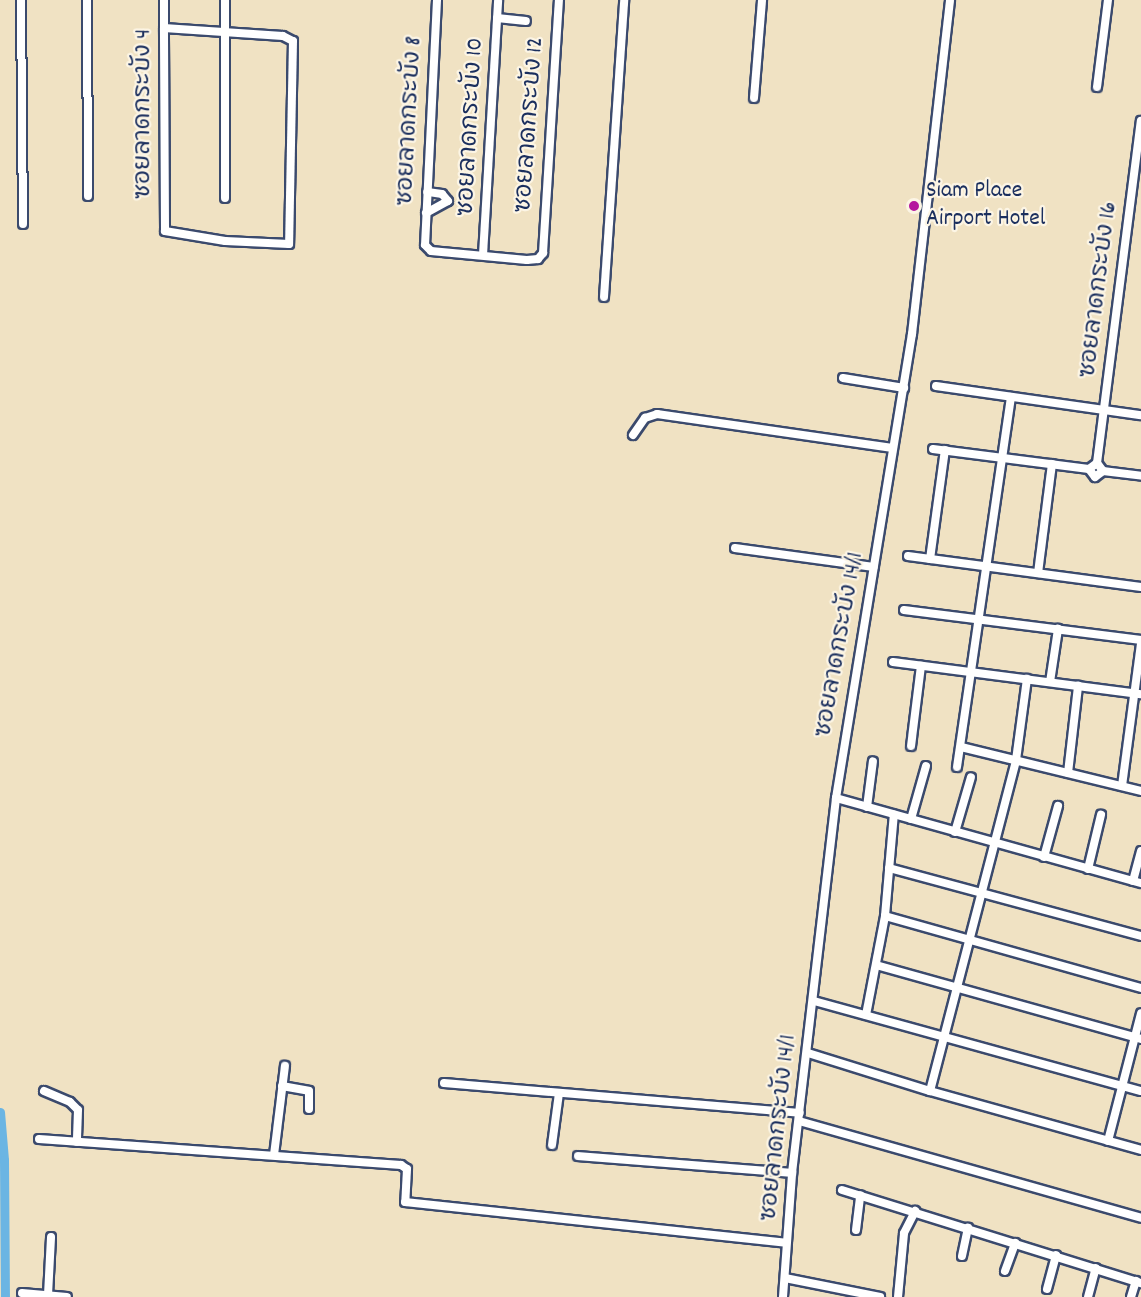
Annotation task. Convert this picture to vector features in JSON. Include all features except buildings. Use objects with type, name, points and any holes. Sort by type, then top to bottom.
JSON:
[{"type":"street","points":[[21,0],[23,224]]},
{"type":"street","points":[[87,0],[88,196]]},
{"type":"street","name":"ซอยลาดกระบัง 4","points":[[164,0],[165,228],[172,235],[285,245],[291,241],[293,41],[283,36],[225,32]]},
{"type":"street","points":[[225,0],[225,198]]},
{"type":"street","name":"ซอยลาดกระบัง 8","points":[[437,0],[424,245],[431,251],[483,255]]},
{"type":"street","name":"ซอยลาดกระบัง 10","points":[[483,255],[498,0]]},
{"type":"street","name":"ซอยลาดกระบัง 12","points":[[483,255],[535,260],[543,253],[559,0]]},
{"type":"street","points":[[604,297],[624,0]]},
{"type":"street","points":[[754,98],[762,0]]},
{"type":"street","name":"ซอยลาดกระบัง 14/1","points":[[783,1297],[792,1173],[808,1053],[836,798],[904,388],[950,0]]},
{"type":"street","points":[[1097,87],[1108,0]]},
{"type":"street","points":[[498,18],[526,21]]},
{"type":"street","points":[[164,28],[225,32]]},
{"type":"street","name":"ซอยลาดกระบัง 16","points":[[1097,463],[1141,121]]},
{"type":"street","points":[[426,213],[448,201],[442,194],[427,192]]},
{"type":"street","points":[[843,378],[904,388]]},
{"type":"street","points":[[936,386],[1141,416]]},
{"type":"street","points":[[957,767],[973,672],[1011,397]]},
{"type":"street","points":[[633,435],[645,418],[657,414],[893,448]]},
{"type":"street","points":[[933,449],[1089,469],[1097,463],[1103,471]]},
{"type":"street","points":[[930,559],[945,450]]},
{"type":"street","points":[[1038,573],[1052,464]]},
{"type":"street","points":[[1089,469],[1095,477],[1103,471],[1141,476]]},
{"type":"street","points":[[735,548],[873,567]]},
{"type":"street","points":[[908,556],[1141,587]]},
{"type":"street","points":[[904,610],[1141,642],[1138,693],[1122,786]]},
{"type":"street","points":[[1050,682],[1058,629]]},
{"type":"street","points":[[893,662],[1138,693]]},
{"type":"street","points":[[911,746],[921,666]]},
{"type":"street","points":[[930,1091],[1016,760],[1028,679]]},
{"type":"street","points":[[1068,773],[1078,686]]},
{"type":"street","points":[[961,747],[1141,791]]},
{"type":"street","points":[[867,807],[873,761]]},
{"type":"street","points":[[911,819],[926,766]]},
{"type":"street","points":[[955,832],[971,777]]},
{"type":"street","points":[[836,798],[1137,882],[1141,851]]},
{"type":"street","points":[[1044,857],[1058,806]]},
{"type":"street","points":[[866,1015],[885,916],[894,814]]},
{"type":"street","points":[[1088,869],[1101,815]]},
{"type":"street","points":[[890,868],[1141,936]]},
{"type":"street","points":[[885,916],[1141,988]]},
{"type":"street","points":[[876,964],[957,989],[1138,1038]]},
{"type":"street","points":[[813,1001],[1141,1092]]},
{"type":"street","points":[[1108,1141],[1122,1086],[1138,1038],[1141,1013]]},
{"type":"street","points":[[808,1053],[930,1091],[1141,1150]]},
{"type":"street","points":[[274,1155],[285,1066]]},
{"type":"street","points":[[444,1083],[800,1117],[1141,1218]]},
{"type":"street","points":[[282,1086],[309,1091],[309,1109]]},
{"type":"street","points":[[44,1091],[70,1102],[78,1110],[77,1142]]},
{"type":"street","points":[[552,1145],[559,1093]]},
{"type":"street","points":[[39,1139],[405,1166],[405,1202],[786,1243]]},
{"type":"street","points":[[578,1156],[792,1173]]},
{"type":"street","points":[[842,1190],[1139,1282],[1131,1297]]},
{"type":"street","points":[[856,1230],[860,1195]]},
{"type":"street","points":[[898,1297],[904,1233],[915,1211]]},
{"type":"street","points":[[962,1256],[968,1228]]},
{"type":"street","points":[[48,1295],[51,1237]]},
{"type":"street","points":[[1005,1271],[1015,1243]]},
{"type":"street","points":[[1047,1289],[1056,1256]]},
{"type":"street","points":[[1088,1297],[1096,1268]]},
{"type":"street","points":[[785,1278],[880,1297]]},
{"type":"street","points":[[22,1293],[67,1297]]},
{"type":"waterway","points":[[0,1112],[4,1160],[5,1297]]},
{"type":"place","name":"Siam Place Airport Hotel","points":[[914,206]]}]
